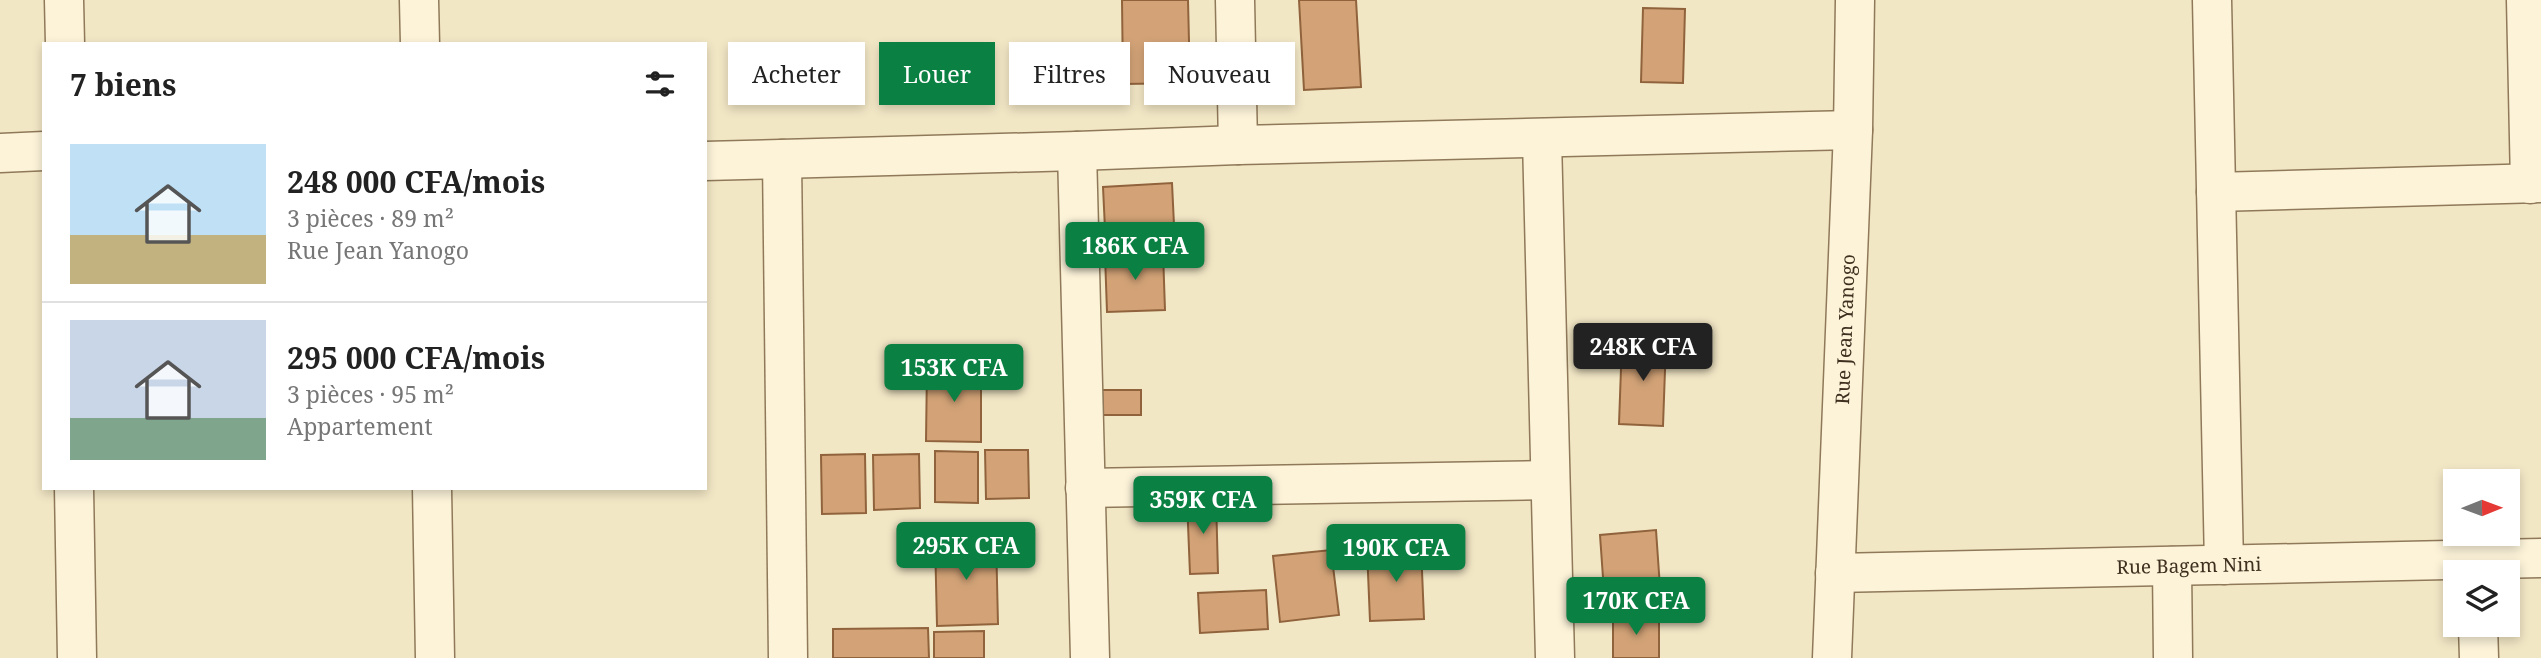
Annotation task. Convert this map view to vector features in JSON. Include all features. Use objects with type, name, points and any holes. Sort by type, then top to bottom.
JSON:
[{"type":"street","points":[[64,0],[65,42]]},
{"type":"street","points":[[419,0],[420,42]]},
{"type":"street","points":[[1235,0],[1238,145]]},
{"type":"street","name":"Rue Jean Yanogo","points":[[1832,658],[1853,130],[1855,0]]},
{"type":"street","points":[[2212,0],[2224,565]]},
{"type":"street","points":[[2216,192],[2536,184],[2526,0]]},
{"type":"street","points":[[707,161],[1853,130]]},
{"type":"street","points":[[1542,139],[1555,658]]},
{"type":"street","points":[[0,153],[42,151]]},
{"type":"street","points":[[1077,151],[1090,658]]},
{"type":"street","points":[[782,159],[788,658]]},
{"type":"street","points":[[1085,488],[1549,480]]},
{"type":"street","points":[[74,490],[77,658]]},
{"type":"street","points":[[432,490],[435,658]]},
{"type":"street","name":"Rue Bagem Nini","points":[[2520,561],[2541,558]]},
{"type":"street","name":"Rue Bagem Nini","points":[[1835,573],[2224,565],[2443,566]]},
{"type":"street","points":[[2172,566],[2173,658]]},
{"type":"street","points":[[2478,637],[2479,658]]},
{"type":"building","points":[[1122,0],[1188,0],[1189,42],[1144,42],[1144,84],[1130,84],[1130,42],[1122,42]]},
{"type":"building","points":[[1299,0],[1356,0],[1361,87],[1304,90]]},
{"type":"building","points":[[1643,8],[1685,9],[1683,83],[1641,82]]},
{"type":"building","points":[[1172,183],[1175,246],[1106,250],[1103,187]]},
{"type":"building","points":[[1163,252],[1165,310],[1107,312],[1105,255]]},
{"type":"building","points":[[1622,341],[1666,342],[1663,426],[1619,424]]},
{"type":"building","points":[[927,366],[981,367],[981,442],[926,441]]},
{"type":"building","points":[[1102,390],[1141,390],[1141,415],[1103,415]]},
{"type":"building","points":[[985,450],[1028,450],[1029,498],[986,499]]},
{"type":"building","points":[[935,451],[978,452],[978,503],[935,502]]},
{"type":"building","points":[[865,454],[866,513],[822,514],[821,455]]},
{"type":"building","points":[[919,454],[920,508],[874,510],[873,455]]},
{"type":"building","points":[[1216,499],[1218,573],[1190,574],[1187,500]]},
{"type":"building","points":[[1656,530],[1661,602],[1605,606],[1600,535]]},
{"type":"building","points":[[996,538],[998,624],[937,626],[935,539]]},
{"type":"building","points":[[1421,547],[1424,619],[1370,621],[1367,549]]},
{"type":"building","points":[[1331,550],[1339,615],[1280,622],[1273,556]]},
{"type":"building","points":[[1266,590],[1268,629],[1200,633],[1198,593]]},
{"type":"building","points":[[1613,616],[1659,616],[1659,658],[1613,658]]},
{"type":"building","points":[[928,628],[929,658],[833,658],[833,629]]},
{"type":"building","points":[[984,631],[984,658],[934,658],[934,632]]}]
